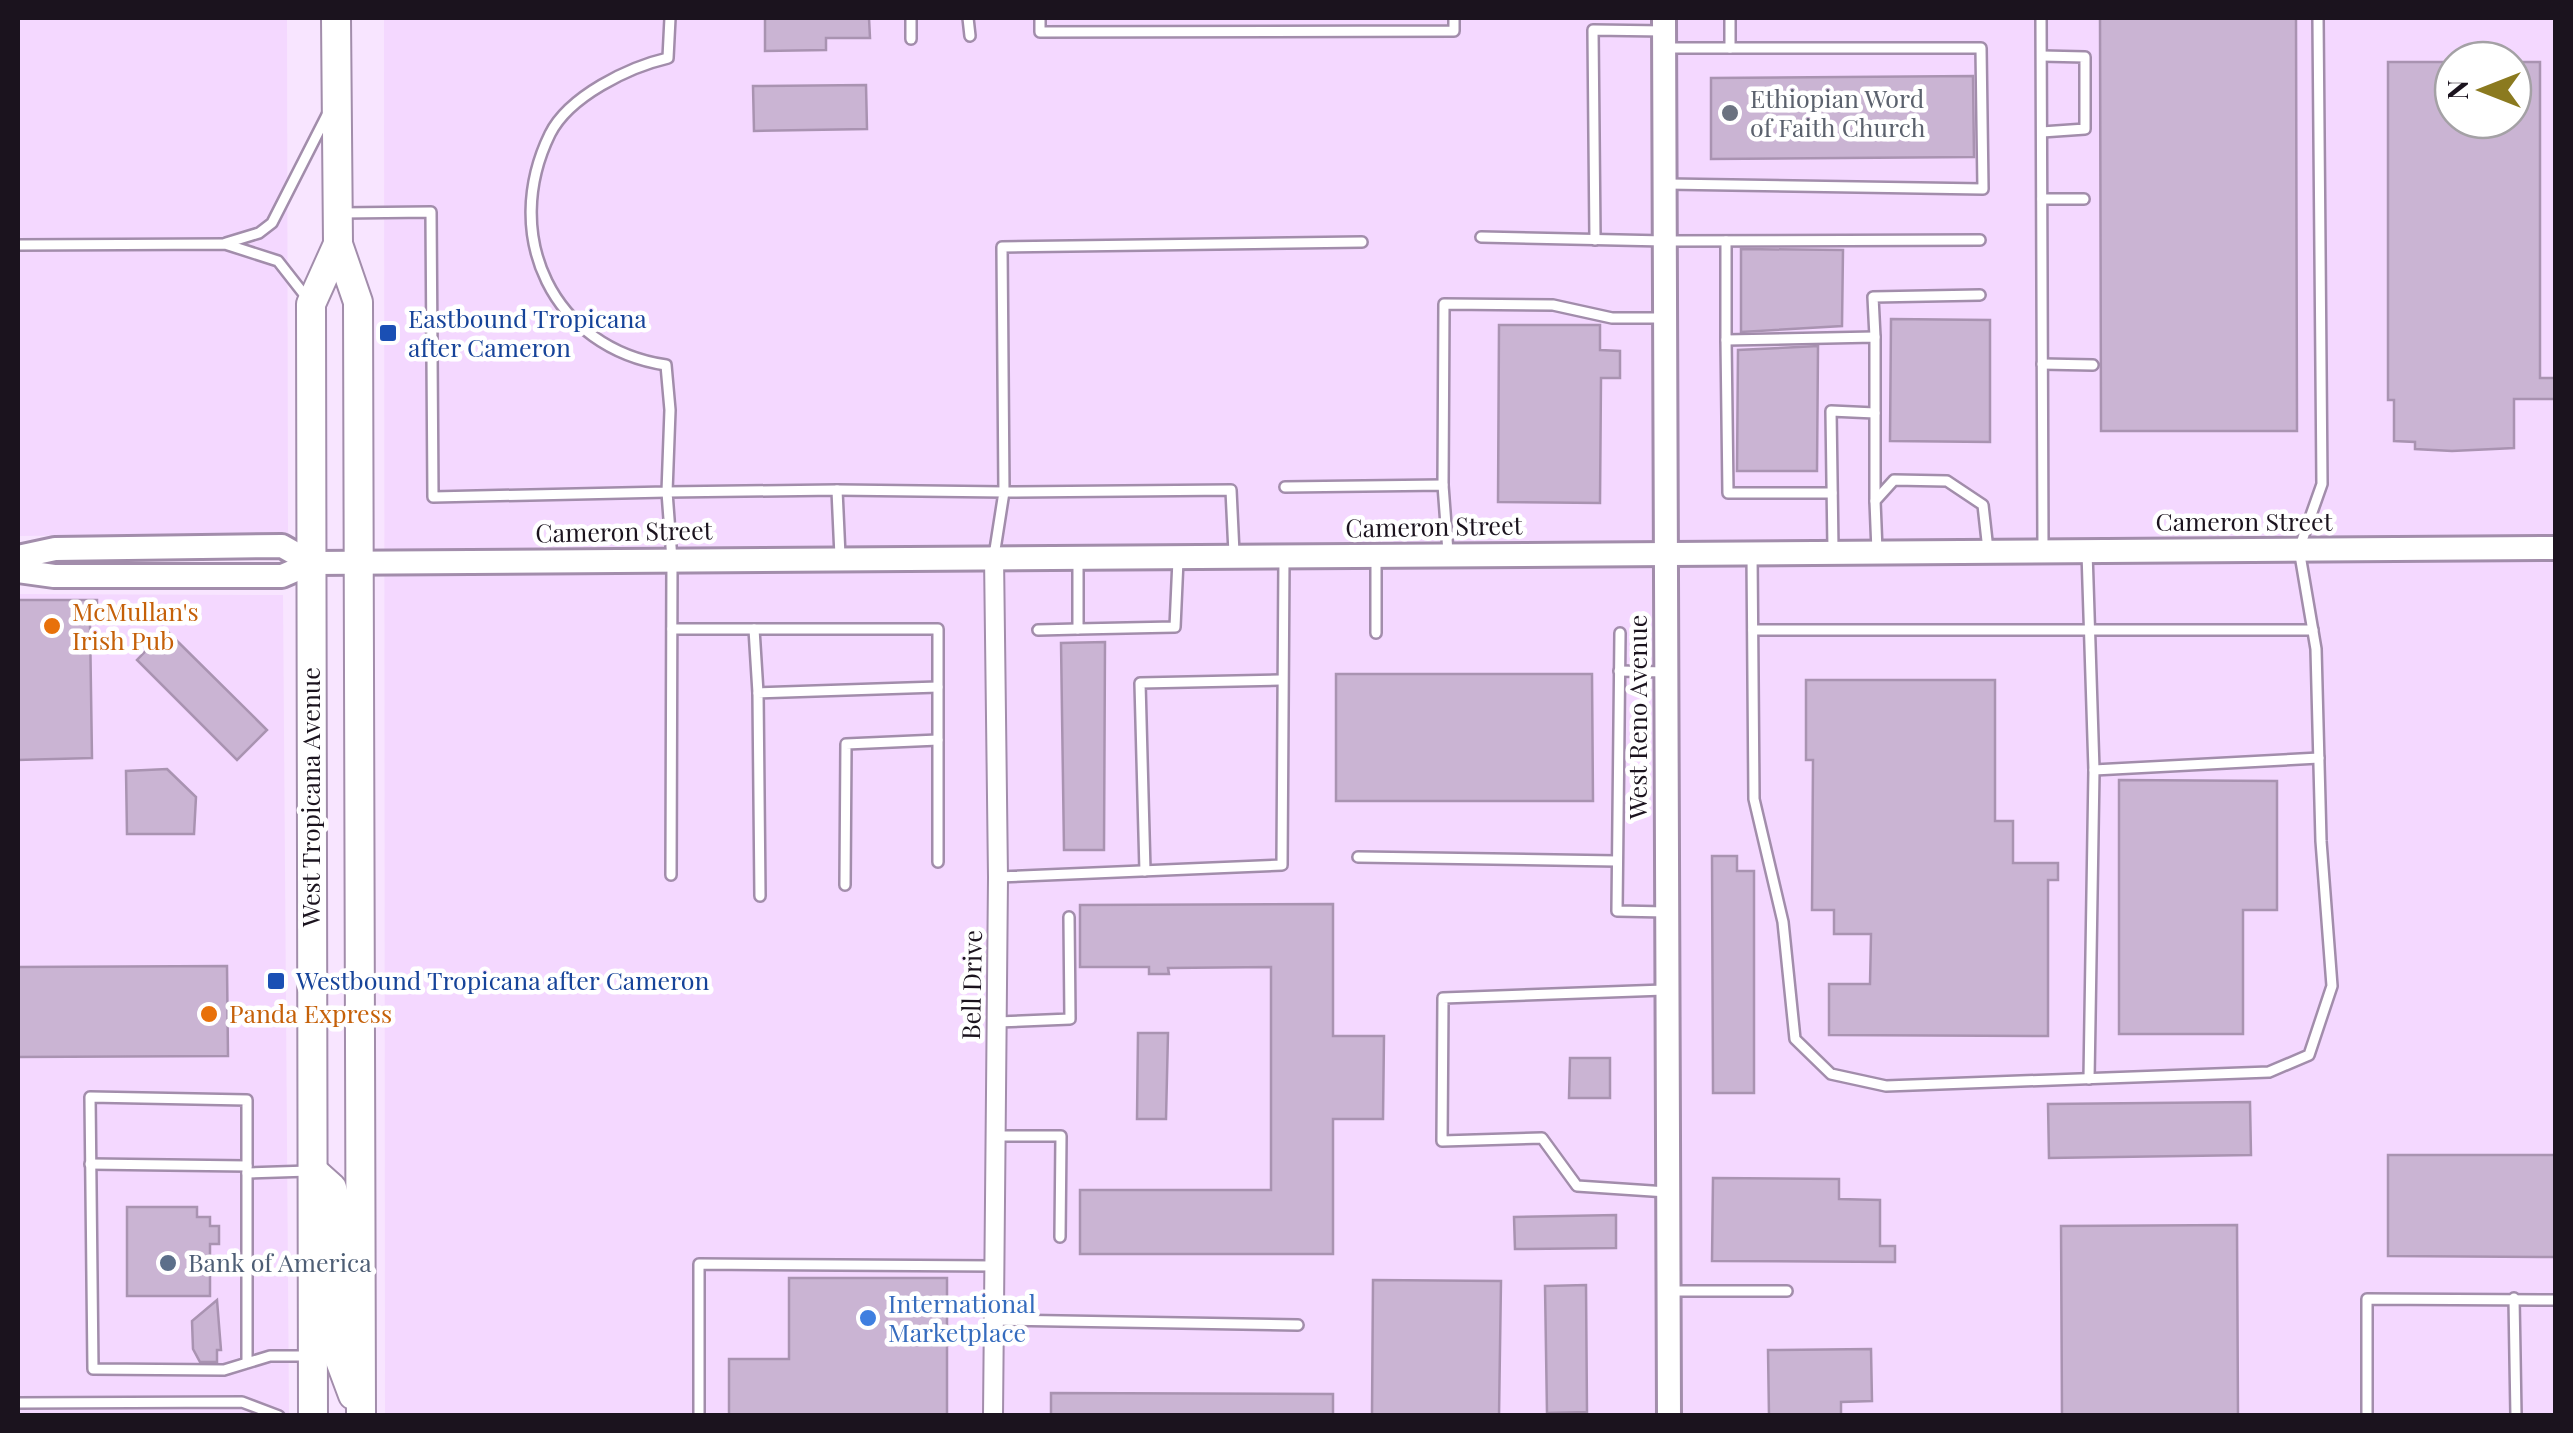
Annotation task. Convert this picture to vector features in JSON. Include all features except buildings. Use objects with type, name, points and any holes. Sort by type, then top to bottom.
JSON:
[{"type":"main road","name":"West Tropicana Avenue","points":[[336,18],[338,244],[358,302],[360,1415]]},
{"type":"main road","name":"West Tropicana Avenue","points":[[313,1416],[311,304],[338,244]]},
{"type":"main road","points":[[312,1171],[332,1188],[335,1200],[338,1355],[360,1415]]},
{"type":"street","name":"West Reno Avenue","points":[[1664,32],[1669,1416]]},
{"type":"street","name":"Cameron Street","points":[[18,557],[54,548],[282,546],[312,563]]},
{"type":"street","name":"Cameron Street","points":[[18,571],[54,576],[282,576],[312,563],[840,556],[2556,548]]},
{"type":"street","name":"Bell Drive","points":[[993,1416],[998,877],[994,556]]},
{"type":"lane","points":[[670,18],[668,58],[628,67],[596,88],[551,131],[530,194],[531,246],[555,298],[598,340],[647,362],[666,365],[672,560],[671,875]]},
{"type":"lane","points":[[911,18],[911,39]]},
{"type":"lane","points":[[968,18],[970,36]]},
{"type":"lane","points":[[1040,18],[1040,32],[1454,31],[1454,18]]},
{"type":"lane","points":[[1592,18],[1596,240]]},
{"type":"lane","points":[[1730,18],[1730,48]]},
{"type":"lane","points":[[2041,18],[2042,550]]},
{"type":"lane","points":[[1752,551],[1754,799],[1783,922],[1795,1039],[1832,1074],[1886,1086],[2270,1072],[2309,1055],[2332,986],[2313,630],[2299,550],[2322,484],[2318,18]]},
{"type":"lane","points":[[1593,30],[1664,32],[1730,48],[1982,48],[1983,189],[1664,184]]},
{"type":"lane","points":[[2042,56],[2085,57],[2086,129],[2042,132]]},
{"type":"lane","points":[[225,244],[259,233],[272,223],[337,97]]},
{"type":"lane","points":[[2042,199],[2084,199]]},
{"type":"lane","points":[[338,213],[431,212],[432,497],[836,490],[1231,490],[1234,556]]},
{"type":"lane","points":[[1481,237],[1664,242],[1980,240]]},
{"type":"lane","points":[[994,556],[1004,492],[1002,247],[1362,242]]},
{"type":"lane","points":[[1726,242],[1728,493],[1832,493]]},
{"type":"lane","points":[[18,244],[225,244],[278,261],[293,275],[311,304]]},
{"type":"lane","points":[[1877,551],[1873,297],[1980,295]]},
{"type":"lane","points":[[1448,554],[1443,485],[1444,304],[1554,305],[1612,318],[1664,318]]},
{"type":"lane","points":[[1726,340],[1876,337]]},
{"type":"lane","points":[[2042,364],[2093,365]]},
{"type":"lane","points":[[1832,551],[1831,411],[1876,413]]},
{"type":"lane","points":[[1876,501],[1894,480],[1947,480],[1983,504],[1988,550]]},
{"type":"lane","points":[[1285,487],[1443,485]]},
{"type":"lane","points":[[836,490],[840,556]]},
{"type":"lane","points":[[2087,550],[2094,770],[2090,1078]]},
{"type":"lane","points":[[998,877],[1282,866],[1280,680],[1284,555]]},
{"type":"lane","points":[[1376,555],[1376,632]]},
{"type":"lane","points":[[1078,556],[1078,629]]},
{"type":"lane","points":[[1038,630],[1175,627],[1178,556]]},
{"type":"lane","points":[[672,629],[938,629],[938,862]]},
{"type":"lane","points":[[754,629],[760,896]]},
{"type":"lane","points":[[1753,630],[2313,630]]},
{"type":"lane","points":[[1620,634],[1617,912],[1667,912]]},
{"type":"lane","points":[[1619,671],[1666,672]]},
{"type":"lane","points":[[1145,871],[1140,683],[1280,680]]},
{"type":"lane","points":[[758,693],[938,687]]},
{"type":"lane","points":[[845,885],[846,744],[938,740]]},
{"type":"lane","points":[[2094,770],[2319,758]]},
{"type":"lane","points":[[1358,857],[1617,861]]},
{"type":"lane","points":[[997,1022],[1070,1019],[1069,917]]},
{"type":"lane","points":[[1667,990],[1442,998],[1442,1141],[1542,1138],[1577,1186],[1668,1192]]},
{"type":"lane","points":[[247,1363],[247,1100],[90,1097],[94,1369],[224,1370],[247,1363],[270,1356],[313,1356]]},
{"type":"lane","points":[[996,1136],[1061,1136],[1060,1236]]},
{"type":"lane","points":[[90,1164],[312,1171]]},
{"type":"lane","points":[[700,1416],[698,1264],[994,1266]]},
{"type":"lane","points":[[1669,1291],[1787,1291]]},
{"type":"lane","points":[[2514,1298],[2516,1416]]},
{"type":"lane","points":[[2368,1416],[2367,1299],[2556,1300]]},
{"type":"lane","points":[[994,1320],[1298,1325]]},
{"type":"lane","points":[[18,1403],[242,1402],[279,1416]]},
{"type":"shaded area","points":[[18,18],[287,18],[288,533],[18,536]]},
{"type":"shaded area","points":[[384,18],[2555,18],[2555,1415],[385,1415]]},
{"type":"shaded area","points":[[18,594],[283,595],[289,1415],[18,1416]]},
{"type":"place","name":"Ethiopian Word of Faith Church","points":[[1730,113]]},
{"type":"place","name":"Eastbound Tropicana after Cameron","points":[[388,333]]},
{"type":"place","name":"McMullan's Irish Pub","points":[[52,626]]},
{"type":"place","name":"Westbound Tropicana after Cameron","points":[[276,981]]},
{"type":"place","name":"Panda Express","points":[[209,1014]]},
{"type":"place","name":"Bank of America","points":[[168,1263]]},
{"type":"place","name":"International Marketplace","points":[[868,1318]]}]
